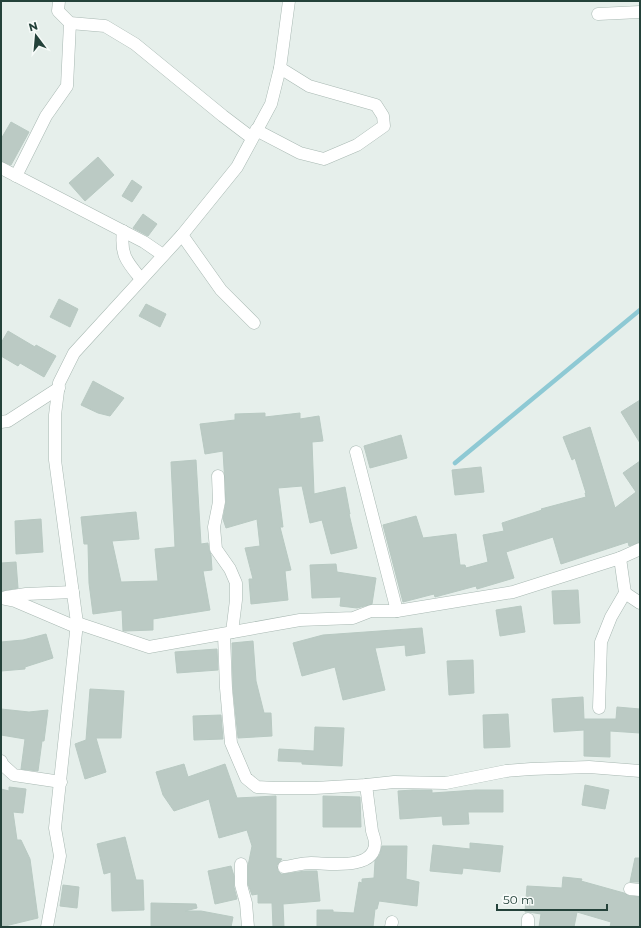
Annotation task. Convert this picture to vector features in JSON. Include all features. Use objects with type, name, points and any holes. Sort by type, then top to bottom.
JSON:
[{"type":"street","points":[[59,1],[58,11],[70,23],[105,26],[135,44],[223,116],[254,134],[300,153],[324,159],[357,144],[384,126],[383,116],[376,105],[309,86],[280,68]]},
{"type":"street","points":[[47,927],[60,856],[55,828],[61,782],[76,625],[55,460],[55,415],[59,383],[74,353],[182,234],[238,167],[271,104],[280,68],[289,1]]},
{"type":"street","points":[[598,14],[640,12]]},
{"type":"street","points":[[16,176],[46,116],[67,86],[70,23]]},
{"type":"street","points":[[1,168],[144,242],[163,255]]},
{"type":"street","points":[[123,231],[122,242],[126,260],[141,279]]},
{"type":"street","points":[[182,234],[221,290],[254,323]]},
{"type":"street","points":[[1,422],[8,421],[59,388]]},
{"type":"street","points":[[356,452],[396,611]]},
{"type":"street","points":[[218,476],[219,502],[214,527],[216,548],[230,569],[236,583],[236,600],[228,633],[226,688],[231,743],[246,778],[257,787],[275,788],[366,785],[394,782],[446,784],[506,771],[532,769],[589,767],[640,771]]},
{"type":"street","points":[[1,598],[15,601],[76,625],[149,647],[300,620],[353,618],[371,610],[396,611],[513,592],[620,558],[640,549]]},
{"type":"street","points":[[599,708],[601,642],[611,617],[624,593],[620,558]]},
{"type":"street","points":[[1,598],[26,594],[73,592]]},
{"type":"street","points":[[624,593],[640,604]]},
{"type":"street","points":[[1,762],[14,775],[61,782]]},
{"type":"street","points":[[284,867],[311,863],[353,864],[368,858],[373,851],[375,843],[372,832],[366,785]]},
{"type":"street","points":[[241,864],[241,885],[246,903],[248,927]]},
{"type":"building","points":[[11,122],[29,132],[11,165],[1,161],[1,139]]},
{"type":"building","points":[[98,157],[114,175],[85,201],[69,183]]},
{"type":"building","points":[[132,180],[142,187],[132,202],[122,196]]},
{"type":"building","points":[[143,214],[157,224],[148,236],[133,228]]},
{"type":"building","points":[[59,299],[78,309],[70,327],[50,317]]},
{"type":"building","points":[[146,304],[166,314],[160,327],[139,316]]},
{"type":"building","points":[[8,331],[35,347],[36,345],[56,356],[44,377],[20,363],[18,366],[1,356],[1,343]]},
{"type":"building","points":[[93,381],[124,398],[110,416],[98,413],[81,405]]},
{"type":"building","points":[[640,400],[640,443],[621,412]]},
{"type":"building","points":[[265,413],[265,417],[300,413],[300,419],[319,416],[323,441],[312,442],[314,494],[345,487],[349,514],[357,548],[331,554],[322,520],[310,523],[302,486],[278,488],[283,527],[280,527],[291,570],[285,571],[288,600],[251,604],[249,579],[253,579],[245,548],[260,546],[257,519],[226,528],[223,519],[226,502],[223,451],[205,454],[200,424],[235,420],[235,414]]},
{"type":"building","points":[[590,427],[615,508],[636,492],[623,473],[640,461],[640,542],[629,546],[628,542],[561,564],[553,537],[506,552],[514,578],[477,589],[476,586],[435,597],[434,594],[403,602],[383,525],[416,516],[423,538],[456,534],[460,565],[465,565],[466,568],[488,562],[483,535],[504,531],[502,523],[542,510],[541,509],[586,497],[575,458],[572,460],[563,437]]},
{"type":"building","points":[[401,435],[407,458],[370,468],[364,446]]},
{"type":"building","points":[[196,460],[201,544],[208,543],[211,555],[212,570],[203,571],[210,610],[153,619],[153,630],[123,631],[122,610],[93,614],[89,583],[88,544],[84,544],[81,517],[136,512],[139,539],[112,541],[121,582],[158,581],[155,549],[175,547],[171,462]]},
{"type":"building","points":[[481,467],[484,492],[455,495],[452,470]]},
{"type":"building","points":[[41,519],[43,552],[16,554],[15,521]]},
{"type":"building","points":[[16,562],[18,588],[1,591],[1,563]]},
{"type":"building","points":[[336,564],[337,572],[376,578],[372,604],[357,608],[340,606],[341,597],[312,598],[310,565]]},
{"type":"building","points":[[578,590],[580,623],[554,624],[552,591]]},
{"type":"building","points":[[521,606],[525,632],[500,636],[496,610]]},
{"type":"building","points":[[422,628],[425,653],[406,656],[405,645],[375,648],[385,690],[343,700],[335,667],[302,676],[293,643],[323,635]]},
{"type":"building","points":[[46,634],[53,658],[25,667],[25,669],[1,671],[1,642],[23,640]]},
{"type":"building","points":[[253,641],[256,681],[264,713],[271,713],[272,736],[238,738],[233,688],[232,643]]},
{"type":"building","points":[[217,649],[218,670],[177,673],[175,652]]},
{"type":"building","points":[[473,660],[474,693],[449,695],[447,661]]},
{"type":"building","points":[[90,689],[124,691],[121,738],[96,738],[106,772],[85,779],[75,744],[86,740]]},
{"type":"building","points":[[583,697],[584,719],[616,719],[617,707],[640,709],[640,733],[610,731],[610,757],[584,756],[584,730],[554,732],[552,699]]},
{"type":"building","points":[[1,709],[29,712],[48,710],[38,771],[21,769],[25,739],[1,735]]},
{"type":"building","points":[[508,714],[510,747],[484,748],[483,715]]},
{"type":"building","points":[[221,715],[223,739],[194,740],[193,716]]},
{"type":"building","points":[[315,727],[344,728],[342,766],[278,761],[279,749],[314,751]]},
{"type":"building","points":[[184,764],[188,777],[225,764],[237,798],[276,796],[276,858],[282,859],[277,865],[278,871],[281,874],[285,874],[317,871],[320,901],[283,904],[284,927],[273,927],[272,903],[258,903],[258,894],[252,895],[248,884],[248,866],[252,846],[247,830],[219,838],[209,799],[174,811],[163,795],[156,772]]},
{"type":"building","points":[[585,785],[609,790],[605,809],[582,805]]},
{"type":"building","points":[[9,787],[26,789],[23,813],[13,812],[17,840],[21,840],[30,859],[38,918],[1,927],[1,789],[9,791]]},
{"type":"building","points":[[432,790],[432,793],[503,790],[503,812],[468,812],[469,824],[443,825],[442,816],[400,819],[398,791]]},
{"type":"building","points":[[323,796],[360,797],[361,827],[323,827]]},
{"type":"building","points":[[125,837],[136,880],[143,880],[144,910],[112,911],[111,872],[104,874],[97,844]]},
{"type":"building","points":[[470,843],[503,846],[500,872],[463,868],[462,874],[430,871],[433,845],[470,849]]},
{"type":"building","points":[[382,846],[407,846],[406,879],[419,882],[417,906],[379,901],[377,909],[375,909],[373,927],[317,927],[317,910],[333,910],[333,912],[354,913],[359,882],[362,883],[362,879],[374,878],[375,861],[380,854]]},
{"type":"building","points":[[635,858],[640,858],[640,882],[630,882]]},
{"type":"building","points":[[231,866],[237,899],[215,904],[208,871]]},
{"type":"building","points":[[563,877],[582,879],[581,881],[624,893],[629,896],[640,897],[640,927],[610,927],[611,922],[577,912],[574,927],[539,927],[541,914],[525,912],[527,886],[562,888]]},
{"type":"building","points":[[63,885],[79,887],[77,908],[60,906]]},
{"type":"building","points":[[151,903],[196,904],[197,908],[185,911],[201,911],[233,917],[231,927],[151,927]]},
{"type":"waterway","points":[[455,463],[640,310]]}]
